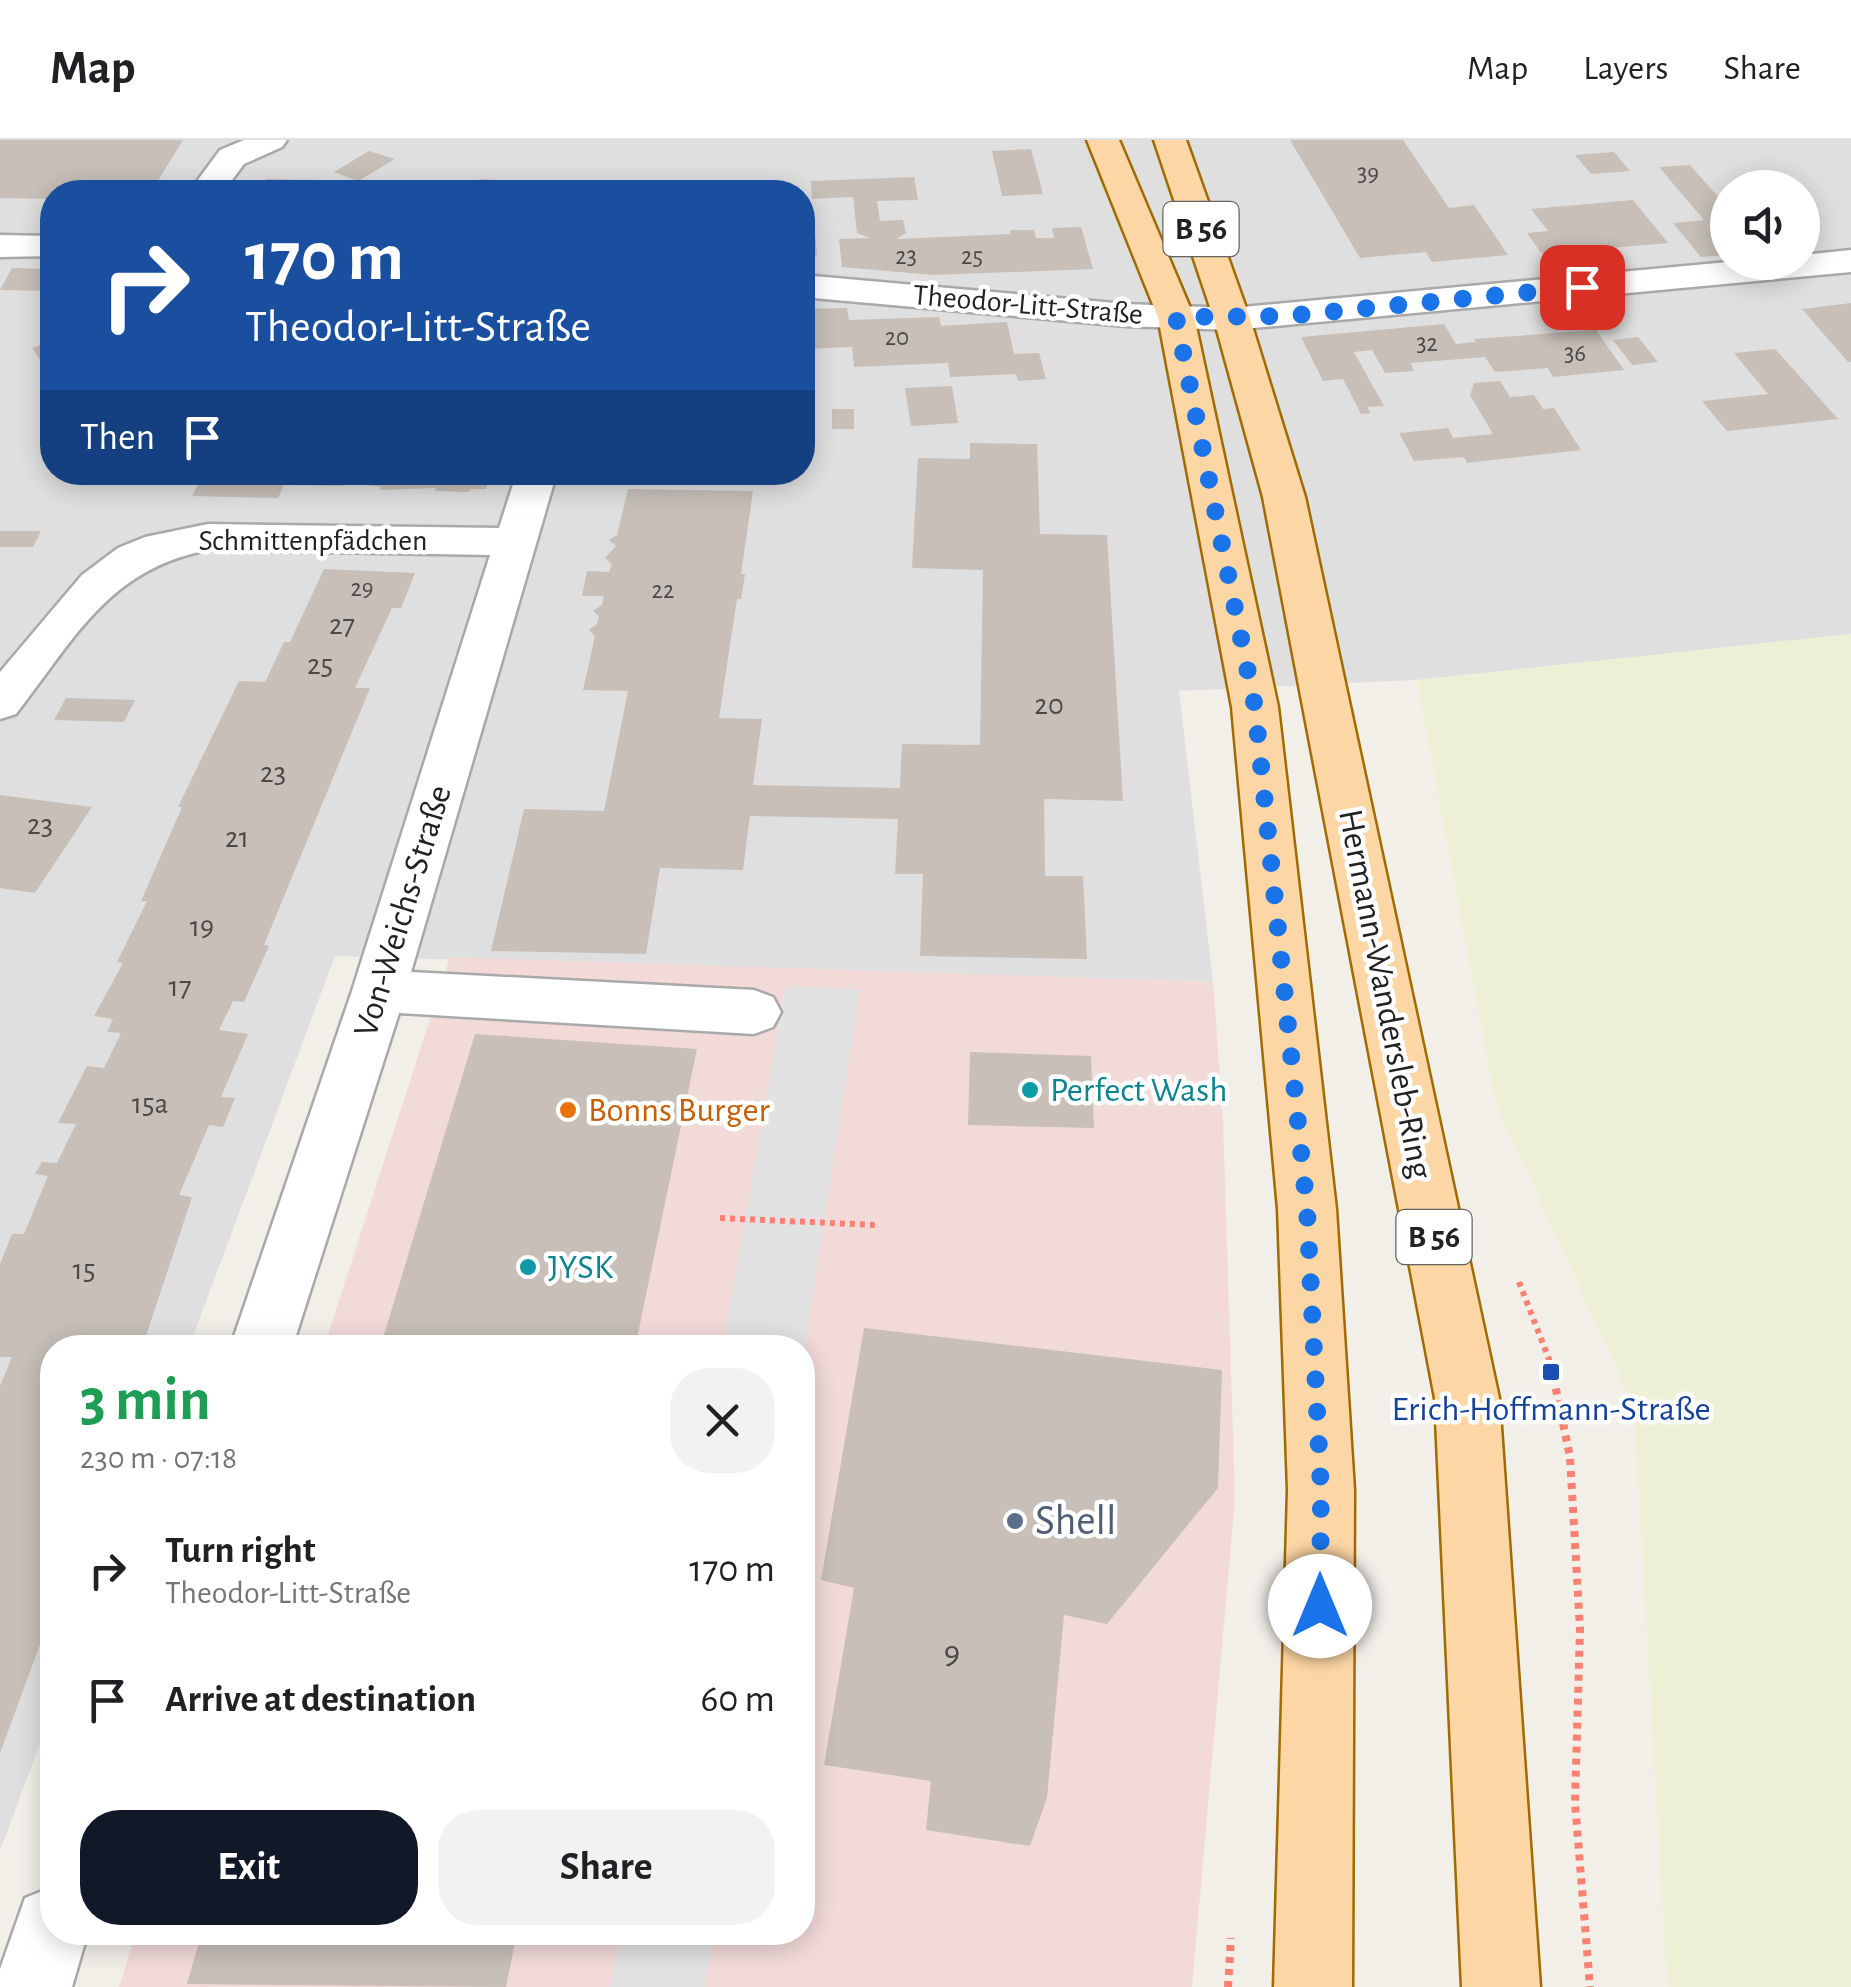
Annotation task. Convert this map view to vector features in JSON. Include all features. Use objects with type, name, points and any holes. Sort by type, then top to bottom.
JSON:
[{"type":"main road","name":"B 56","points":[[1103,140],[1176,317],[1255,707],[1307,1209],[1321,1490],[1314,1987]]},
{"type":"main road","name":"Hermann-Wandersleb-Ring","points":[[1170,140],[1232,318],[1284,497],[1467,1398],[1501,1987]]},
{"type":"street","points":[[215,180],[232,157],[272,140]]},
{"type":"street","points":[[0,246],[40,246]]},
{"type":"street","name":"Theodor-Litt-Straße","points":[[815,287],[1176,317],[1232,318],[1851,260]]},
{"type":"street","name":"Von-Weichs-Straße","points":[[265,1335],[379,991],[533,485]]},
{"type":"street","name":"Schmittenpfädchen","points":[[0,703],[103,579],[130,559],[164,544],[208,537],[514,542]]},
{"type":"street","points":[[379,991],[754,1012]]},
{"type":"street","points":[[33,1987],[46,1945]]},
{"type":"path","points":[[720,1218],[875,1226]]},
{"type":"path","points":[[1228,1987],[1231,1930]]},
{"type":"shaded area","points":[[0,140],[1851,140],[1851,634],[1417,680],[1179,691],[1213,982],[335,956],[193,1335],[40,1335],[40,1743],[0,1851]]},
{"type":"shaded area","points":[[450,957],[1213,982],[1223,1119],[1235,1499],[1192,1987],[119,1987],[132,1945],[815,1945],[815,1335],[328,1335]]},
{"type":"shaded area","points":[[786,985],[860,990],[807,1335],[725,1335]]},
{"type":"shaded area","points":[[618,1945],[712,1945],[705,1987],[610,1987]]},
{"type":"green space","points":[[1851,634],[1851,1987],[1670,1987],[1634,1407],[1495,1101],[1417,680]]},
{"type":"building","points":[[0,140],[183,140],[158,180],[40,180],[40,199],[0,198]]},
{"type":"building","points":[[1290,140],[1403,140],[1449,208],[1474,205],[1508,255],[1432,262],[1426,252],[1360,258]]},
{"type":"building","points":[[1031,149],[1043,194],[1002,196],[992,151]]},
{"type":"building","points":[[369,151],[395,159],[360,180],[334,172]]},
{"type":"building","points":[[1614,152],[1630,171],[1591,174],[1575,155]]},
{"type":"building","points":[[1690,165],[1710,188],[1710,256],[1701,257],[1673,223],[1704,220],[1659,167]]},
{"type":"building","points":[[914,177],[918,200],[877,201],[880,221],[903,220],[906,233],[896,239],[1011,234],[1010,230],[1034,230],[1036,238],[1054,238],[1052,228],[1081,227],[1093,269],[933,275],[842,267],[839,239],[870,238],[857,233],[853,197],[815,199],[815,181]]},
{"type":"building","points":[[1633,200],[1668,243],[1542,254],[1527,233],[1548,231],[1531,209]]},
{"type":"building","points":[[12,268],[40,269],[40,291],[0,290]]},
{"type":"building","points":[[1851,303],[1851,362],[1848,362],[1802,309]]},
{"type":"building","points":[[847,308],[849,320],[939,317],[941,326],[1007,322],[1014,354],[1039,353],[1046,379],[1018,381],[1016,374],[950,377],[948,363],[854,367],[852,347],[815,348],[815,309]]},
{"type":"building","points":[[1444,324],[1456,344],[1476,342],[1474,339],[1596,330],[1624,370],[1553,377],[1548,368],[1495,372],[1485,357],[1411,363],[1414,371],[1385,373],[1372,350],[1354,352],[1384,406],[1367,407],[1371,413],[1361,414],[1343,379],[1323,381],[1301,337]]},
{"type":"building","points":[[1638,337],[1658,362],[1632,365],[1613,340]]},
{"type":"building","points":[[1775,349],[1838,419],[1727,431],[1702,401],[1768,394],[1734,353]]},
{"type":"building","points":[[1500,381],[1510,397],[1534,395],[1543,409],[1554,408],[1581,450],[1467,463],[1464,457],[1414,461],[1399,433],[1448,428],[1453,438],[1493,434],[1470,395],[1474,383]]},
{"type":"building","points":[[952,386],[958,423],[911,426],[905,388]]},
{"type":"building","points":[[832,409],[854,409],[854,429],[832,429]]},
{"type":"building","points":[[970,443],[1037,444],[1040,534],[1107,535],[1123,801],[1044,799],[1045,876],[1083,876],[1087,959],[920,956],[923,874],[895,874],[898,819],[750,816],[743,870],[660,868],[646,954],[491,951],[524,809],[604,811],[628,691],[583,690],[595,636],[589,630],[597,624],[599,616],[593,611],[602,605],[604,596],[582,596],[587,571],[609,572],[612,564],[605,558],[616,546],[609,540],[617,535],[628,489],[753,491],[741,574],[745,574],[741,599],[737,599],[719,718],[762,719],[753,785],[900,788],[902,744],[980,745],[983,570],[912,568],[918,458],[970,459]]},
{"type":"building","points":[[198,485],[284,485],[278,498],[192,496]]},
{"type":"building","points":[[367,485],[487,485],[486,489],[469,492],[435,491],[436,488],[380,490],[381,487]]},
{"type":"building","points":[[0,531],[41,531],[33,547],[0,547]]},
{"type":"building","points":[[324,569],[415,573],[401,608],[392,608],[355,688],[370,688],[264,945],[269,946],[244,1002],[233,1001],[219,1030],[248,1034],[221,1097],[235,1098],[223,1127],[209,1125],[179,1195],[192,1197],[146,1335],[40,1335],[40,1645],[0,1753],[0,1386],[12,1357],[0,1357],[0,1264],[12,1234],[24,1234],[48,1176],[35,1174],[42,1162],[57,1163],[76,1124],[58,1123],[87,1066],[104,1068],[121,1033],[107,1032],[113,1019],[94,1016],[123,963],[117,962],[147,901],[141,901],[182,807],[178,807],[239,681],[265,682],[284,642],[290,642]]},
{"type":"building","points":[[66,698],[135,700],[124,722],[54,720]]},
{"type":"building","points":[[0,795],[92,807],[35,893],[0,888]]},
{"type":"building","points":[[475,1034],[697,1049],[638,1335],[384,1335]]},
{"type":"building","name":"Perfect Wash","points":[[970,1052],[1091,1056],[1094,1128],[968,1125]]},
{"type":"building","points":[[864,1328],[1222,1370],[1218,1488],[1107,1624],[1064,1615],[1047,1798],[1030,1846],[926,1830],[931,1781],[824,1765],[854,1588],[821,1580]]},
{"type":"building","points":[[198,1945],[514,1945],[506,1987],[187,1984]]},
{"type":"place","name":"Perfect Wash","points":[[1030,1090]]},
{"type":"place","name":"Bonns Burger","points":[[568,1110]]},
{"type":"place","name":"JYSK","points":[[528,1267]]},
{"type":"place","name":"Erich-Hoffmann-Straße","points":[[1551,1372]]},
{"type":"place","name":"Shell","points":[[1015,1521]]},
{"type":"route","points":[[1320,1606],[1321,1490],[1307,1209],[1255,707],[1176,317],[1287,316],[1582,287]]}]
